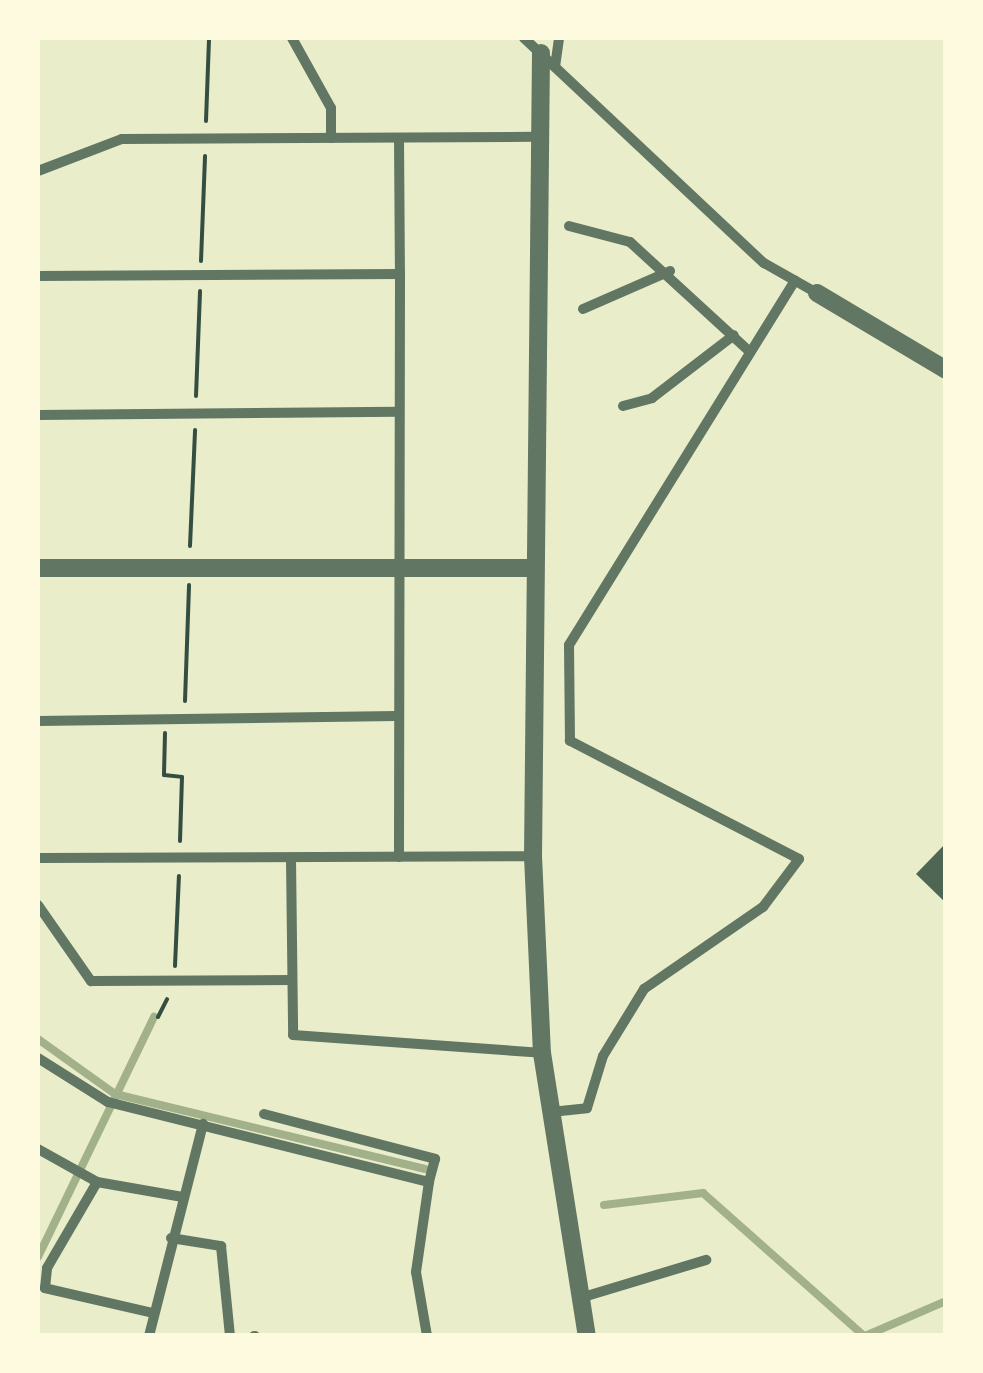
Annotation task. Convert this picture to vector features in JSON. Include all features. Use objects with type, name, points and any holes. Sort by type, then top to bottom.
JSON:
[{"type":"street","points":[[292,38],[331,108],[331,138]]},
{"type":"street","points":[[524,38],[764,262],[942,365]]},
{"type":"street","points":[[559,38],[548,60],[534,137],[534,856],[542,1053],[587,1336]]},
{"type":"street","points":[[38,171],[122,139],[534,137]]},
{"type":"street","points":[[398,857],[399,138]]},
{"type":"street","points":[[569,226],[630,242],[670,271],[750,352]]},
{"type":"street","points":[[582,309],[670,271]]},
{"type":"street","points":[[38,276],[400,274]]},
{"type":"street","points":[[551,1112],[587,1108],[603,1056],[644,989],[763,907],[798,860],[570,741],[569,645],[795,280]]},
{"type":"street","points":[[624,406],[652,398],[734,335]]},
{"type":"street","points":[[38,415],[398,412]]},
{"type":"street","points":[[38,568],[532,568]]},
{"type":"street","points":[[38,721],[396,716]]},
{"type":"street","points":[[38,858],[534,856]]},
{"type":"street","points":[[290,859],[293,1035],[542,1053]]},
{"type":"street","points":[[38,905],[91,981],[290,980]]},
{"type":"street","points":[[38,1058],[108,1102],[431,1174]]},
{"type":"street","points":[[264,1114],[431,1174]]},
{"type":"street","points":[[276,1142],[283,1122]]},
{"type":"street","points":[[149,1336],[170,1238],[202,1124]]},
{"type":"street","points":[[38,1149],[97,1182],[183,1197]]},
{"type":"street","points":[[427,1336],[416,1272],[431,1174]]},
{"type":"street","points":[[97,1182],[45,1288],[153,1313]]},
{"type":"street","points":[[170,1238],[221,1246],[230,1336]]},
{"type":"street","points":[[580,1298],[706,1260]]},
{"type":"path","points":[[184,720],[209,38]]},
{"type":"building","points":[[946,843],[946,903],[916,874]]},
{"type":"waterway","points":[[38,1257],[154,1017]]},
{"type":"waterway","points":[[38,1039],[115,1094],[425,1169]]},
{"type":"waterway","points":[[604,1205],[703,1193],[864,1336]]},
{"type":"waterway","points":[[865,1336],[946,1301]]}]
